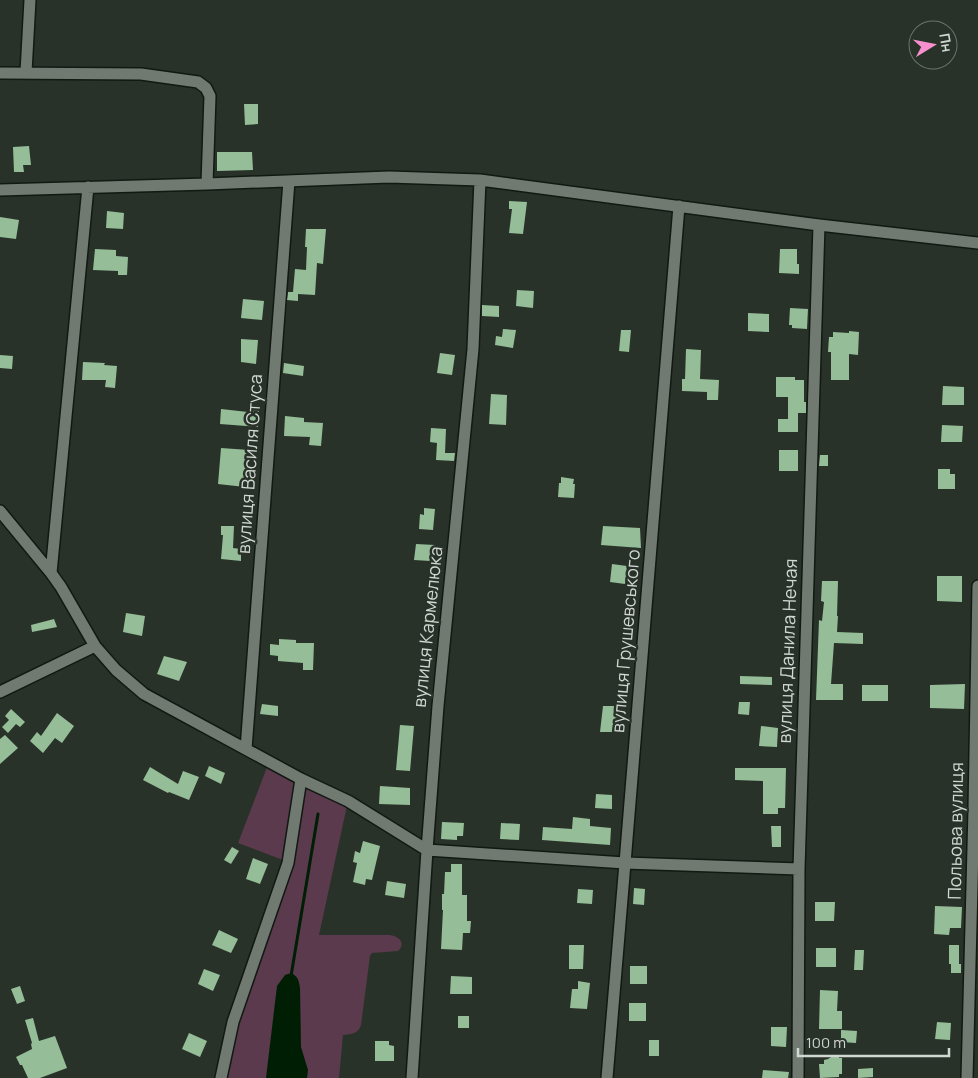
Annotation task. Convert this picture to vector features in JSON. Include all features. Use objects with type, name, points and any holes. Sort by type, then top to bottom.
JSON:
[{"type":"street","points":[[26,72],[30,0]]},
{"type":"street","points":[[0,73],[141,74],[198,82],[206,88],[210,96],[207,184]]},
{"type":"street","points":[[0,190],[389,177],[480,180],[819,225],[978,243]]},
{"type":"street","name":"вулиця Кармелюка","points":[[412,1078],[438,706],[473,349],[480,180]]},
{"type":"street","name":"вулиця Василя Стуса","points":[[246,749],[289,181]]},
{"type":"street","points":[[52,573],[88,187]]},
{"type":"street","name":"вулиця Грушевського","points":[[606,1078],[679,206]]},
{"type":"street","name":"вулиця Данила Нечая","points":[[798,1078],[799,869],[819,225]]},
{"type":"street","points":[[0,511],[52,573],[95,646],[116,670],[144,694],[301,779],[348,801],[427,850],[625,863],[799,869]]},
{"type":"street","name":"Польова вулиця","points":[[967,1078],[978,586]]},
{"type":"street","points":[[0,692],[95,646]]},
{"type":"street","points":[[221,1078],[233,1022],[288,862],[301,779]]},
{"type":"shaded area","points":[[269,762],[348,801],[319,935],[390,935],[398,938],[402,943],[398,951],[372,953],[370,956],[361,1025],[356,1032],[343,1035],[339,1078],[221,1078],[288,862],[238,843]]},
{"type":"shaded area","points":[[291,973],[298,979],[300,988],[301,1047],[308,1070],[307,1078],[266,1078],[277,986],[285,975]]},
{"type":"building","points":[[244,104],[258,104],[258,124],[245,125]]},
{"type":"building","points":[[29,146],[31,165],[23,165],[24,172],[14,172],[13,147]]},
{"type":"building","points":[[217,152],[252,152],[253,170],[217,171]]},
{"type":"building","points":[[509,201],[527,202],[523,234],[509,233],[512,209],[509,209]]},
{"type":"building","points":[[107,211],[124,213],[123,229],[106,228]]},
{"type":"building","points":[[0,217],[19,220],[16,239],[0,237]]},
{"type":"building","points":[[306,229],[326,229],[323,264],[317,263],[315,295],[298,294],[298,301],[287,300],[288,292],[293,292],[295,269],[306,270]]},
{"type":"building","points":[[95,249],[116,250],[116,256],[128,257],[127,275],[118,275],[118,271],[93,270]]},
{"type":"building","points":[[780,249],[797,249],[799,274],[779,273]]},
{"type":"building","points":[[517,290],[534,291],[533,308],[516,306]]},
{"type":"building","points":[[243,299],[264,301],[262,320],[241,318]]},
{"type":"building","points":[[482,305],[499,306],[499,317],[482,316]]},
{"type":"building","points":[[790,308],[808,309],[807,329],[792,328],[792,325],[789,325]]},
{"type":"building","points":[[748,313],[769,314],[769,332],[748,331]]},
{"type":"building","points":[[503,329],[516,330],[513,348],[495,345],[496,336],[502,337]]},
{"type":"building","points":[[621,330],[631,330],[629,352],[619,351]]},
{"type":"building","points":[[849,331],[859,332],[858,355],[849,354],[849,380],[831,380],[831,352],[828,352],[829,337],[833,337],[833,332],[849,333]]},
{"type":"building","points":[[241,339],[258,340],[256,364],[241,362]]},
{"type":"building","points":[[686,349],[701,350],[700,379],[719,380],[718,400],[707,400],[707,392],[682,391],[682,379],[685,379]]},
{"type":"building","points":[[440,353],[455,355],[452,375],[437,373]]},
{"type":"building","points":[[0,355],[13,356],[12,369],[0,368]]},
{"type":"building","points":[[83,362],[105,363],[104,365],[117,366],[115,388],[105,387],[106,380],[82,380]]},
{"type":"building","points":[[284,363],[304,366],[303,376],[283,373]]},
{"type":"building","points":[[776,377],[795,377],[795,380],[804,380],[806,413],[798,413],[798,432],[778,432],[778,419],[788,419],[788,397],[776,397]]},
{"type":"building","points":[[943,386],[964,387],[964,405],[942,405]]},
{"type":"building","points":[[491,394],[507,395],[506,425],[489,424]]},
{"type":"building","points":[[248,406],[259,408],[258,427],[220,424],[221,409],[248,412]]},
{"type":"building","points":[[285,416],[304,418],[304,422],[323,423],[321,446],[309,445],[310,437],[284,436]]},
{"type":"building","points":[[942,425],[963,426],[962,442],[941,442]]},
{"type":"building","points":[[431,428],[446,429],[445,453],[455,453],[454,461],[436,460],[437,443],[430,442]]},
{"type":"building","points":[[221,448],[249,450],[247,469],[245,469],[245,487],[218,484]]},
{"type":"building","points":[[779,450],[798,450],[798,471],[779,471]]},
{"type":"building","points":[[820,455],[828,455],[828,466],[819,466]]},
{"type":"building","points":[[938,469],[950,469],[950,474],[955,474],[955,489],[938,489]]},
{"type":"building","points":[[561,477],[574,479],[574,498],[558,497]]},
{"type":"building","points":[[424,508],[435,509],[433,530],[419,529],[420,514],[424,515]]},
{"type":"building","points":[[221,526],[234,526],[233,548],[241,549],[241,561],[221,559],[223,535],[221,535]]},
{"type":"building","points":[[603,526],[640,528],[641,548],[601,545]]},
{"type":"building","points":[[416,544],[435,545],[434,557],[430,556],[430,561],[414,560]]},
{"type":"building","points":[[612,564],[627,566],[625,584],[610,582]]},
{"type":"building","points":[[937,576],[962,576],[962,602],[937,601]]},
{"type":"building","points":[[822,581],[838,581],[837,632],[863,633],[863,644],[834,643],[831,684],[843,684],[843,700],[816,700],[819,620],[822,621],[824,602],[821,601]]},
{"type":"building","points":[[126,613],[145,616],[142,636],[123,632]]},
{"type":"building","points":[[54,619],[57,627],[32,632],[31,625]]},
{"type":"building","points":[[279,639],[296,640],[296,643],[314,643],[313,670],[303,670],[303,663],[278,661],[278,656],[270,655],[270,644],[279,645]]},
{"type":"building","points":[[164,656],[187,662],[179,681],[157,674]]},
{"type":"building","points":[[740,676],[772,677],[772,685],[740,684]]},
{"type":"building","points":[[965,684],[964,709],[930,708],[930,685]]},
{"type":"building","points":[[862,685],[888,685],[888,701],[862,701]]},
{"type":"building","points":[[739,702],[750,702],[749,715],[738,714]]},
{"type":"building","points":[[262,704],[278,706],[278,716],[260,714]]},
{"type":"building","points":[[603,706],[621,706],[620,732],[600,732]]},
{"type":"building","points":[[11,709],[25,722],[20,727],[16,724],[8,733],[2,727],[9,720],[5,716]]},
{"type":"building","points":[[57,713],[74,726],[62,743],[55,738],[43,753],[30,741],[37,732],[41,736]]},
{"type":"building","points":[[400,725],[414,726],[410,771],[396,770]]},
{"type":"building","points":[[761,726],[778,728],[777,747],[759,746]]},
{"type":"building","points":[[5,735],[18,748],[0,764],[0,739]]},
{"type":"building","points":[[209,766],[225,773],[221,784],[205,776]]},
{"type":"building","points":[[150,767],[178,784],[183,771],[199,777],[189,800],[168,793],[143,780]]},
{"type":"building","points":[[735,768],[786,768],[785,808],[778,808],[778,814],[763,814],[763,781],[735,780]]},
{"type":"building","points":[[380,786],[410,788],[410,805],[379,804]]},
{"type":"building","points":[[596,794],[612,795],[612,809],[595,808]]},
{"type":"building","points":[[573,817],[590,819],[590,826],[611,828],[610,845],[542,840],[543,827],[572,829]]},
{"type":"building","points":[[442,822],[464,823],[463,836],[457,836],[457,840],[441,839]]},
{"type":"building","points":[[501,823],[520,824],[519,840],[500,839]]},
{"type":"building","points":[[771,826],[781,826],[781,847],[772,847]]},
{"type":"building","points":[[363,841],[380,846],[372,880],[366,879],[365,885],[353,882],[357,863],[353,862],[355,851],[360,853]]},
{"type":"building","points":[[232,847],[239,851],[231,864],[224,860]]},
{"type":"building","points":[[253,858],[268,864],[260,884],[246,879]]},
{"type":"building","points":[[451,864],[462,864],[462,895],[467,895],[467,921],[471,921],[470,933],[463,933],[462,950],[441,949],[442,894],[444,894],[445,872],[451,872]]},
{"type":"building","points":[[387,881],[406,884],[404,898],[385,895]]},
{"type":"building","points":[[634,888],[645,889],[644,905],[633,904]]},
{"type":"building","points":[[578,889],[593,890],[592,904],[577,903]]},
{"type":"building","points":[[815,902],[835,902],[834,921],[815,921]]},
{"type":"building","points":[[935,906],[962,907],[961,928],[950,928],[949,935],[934,934]]},
{"type":"building","points":[[219,930],[238,939],[231,953],[212,945]]},
{"type":"building","points":[[569,945],[584,945],[583,969],[569,969]]},
{"type":"building","points":[[949,945],[959,945],[961,973],[951,973]]},
{"type":"building","points":[[816,948],[836,948],[836,967],[816,967]]},
{"type":"building","points":[[855,950],[864,950],[863,970],[854,970]]},
{"type":"building","points":[[630,966],[647,966],[647,984],[630,984]]},
{"type":"building","points":[[204,969],[220,975],[213,991],[198,984]]},
{"type":"building","points":[[451,976],[472,977],[472,994],[450,994]]},
{"type":"building","points":[[578,981],[590,983],[587,1009],[570,1008],[572,989],[578,989]]},
{"type":"building","points":[[20,986],[25,1001],[17,1004],[11,989]]},
{"type":"building","points":[[820,990],[838,991],[837,1011],[842,1011],[842,1029],[819,1029]]},
{"type":"building","points":[[629,1003],[646,1003],[646,1021],[629,1021]]},
{"type":"building","points":[[458,1016],[469,1016],[469,1028],[458,1028]]},
{"type":"building","points":[[33,1018],[39,1041],[55,1036],[67,1068],[40,1078],[28,1078],[16,1057],[32,1049],[25,1020]]},
{"type":"building","points":[[937,1022],[951,1023],[950,1040],[935,1039]]},
{"type":"building","points":[[771,1027],[787,1027],[786,1047],[771,1046]]},
{"type":"building","points":[[841,1030],[857,1031],[856,1043],[841,1042]]},
{"type":"building","points":[[189,1033],[207,1041],[200,1057],[182,1049]]},
{"type":"building","points":[[649,1040],[659,1040],[659,1056],[649,1056]]},
{"type":"building","points":[[375,1041],[389,1041],[389,1045],[394,1046],[394,1061],[375,1061]]},
{"type":"building","points":[[839,1055],[839,1058],[842,1058],[842,1074],[839,1074],[839,1077],[820,1078],[819,1064],[824,1064],[824,1060]]},
{"type":"building","points":[[873,1068],[873,1077],[858,1078],[858,1069]]},
{"type":"building","points":[[763,1070],[789,1072],[788,1078],[762,1078]]},
{"type":"waterway","points":[[291,976],[318,814]]}]
